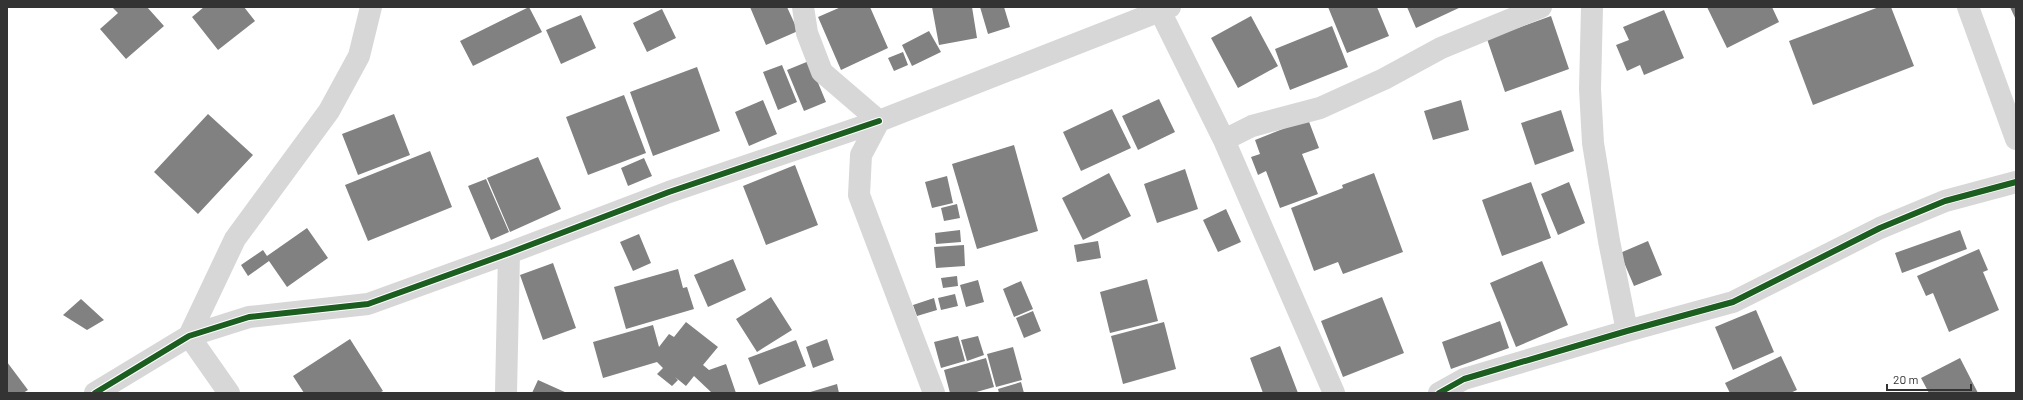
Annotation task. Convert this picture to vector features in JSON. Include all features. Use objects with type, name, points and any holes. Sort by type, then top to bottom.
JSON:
[{"type":"street","points":[[189,336],[235,239],[329,111],[359,56],[371,7]]},
{"type":"street","points":[[803,7],[807,32],[822,72],[879,121]]},
{"type":"street","points":[[1224,140],[1252,126],[1320,108],[1384,79],[1441,48],[1541,7]]},
{"type":"street","points":[[1592,7],[1590,89],[1593,143],[1626,331]]},
{"type":"street","points":[[1968,7],[2016,139]]},
{"type":"street","points":[[95,393],[189,336],[249,318],[368,304],[509,253],[669,192],[879,121],[1165,9],[1224,140],[1334,393]]},
{"type":"street","points":[[879,121],[861,155],[859,195],[934,393]]},
{"type":"street","points":[[1440,393],[1464,379],[1626,331],[1733,302],[1887,225],[1945,201],[2016,182]]},
{"type":"street","points":[[506,393],[509,253]]},
{"type":"street","points":[[189,336],[229,393]]},
{"type":"building","points":[[112,7],[147,7],[164,26],[126,59],[100,29],[118,13]]},
{"type":"building","points":[[204,7],[244,7],[255,21],[218,50],[192,17]]},
{"type":"building","points":[[529,7],[542,32],[473,66],[460,41]]},
{"type":"building","points":[[750,7],[787,7],[798,31],[766,45]]},
{"type":"building","points":[[841,7],[870,7],[888,48],[841,70],[818,17]]},
{"type":"building","points":[[932,7],[972,7],[977,38],[939,45]]},
{"type":"building","points":[[980,7],[1004,7],[1010,27],[988,34]]},
{"type":"building","points":[[1328,7],[1377,7],[1389,36],[1347,53]]},
{"type":"building","points":[[1407,7],[1461,7],[1416,28]]},
{"type":"building","points":[[1707,7],[1772,7],[1779,22],[1727,48]]},
{"type":"building","points":[[1879,7],[1891,7],[1914,66],[1813,105],[1789,41]]},
{"type":"building","points":[[2010,7],[2016,7],[2016,20]]},
{"type":"building","points":[[662,9],[676,38],[647,52],[633,23]]},
{"type":"building","points":[[1664,10],[1684,58],[1644,75],[1640,65],[1627,71],[1616,45],[1629,40],[1623,27]]},
{"type":"building","points":[[581,15],[596,48],[561,64],[546,30]]},
{"type":"building","points":[[1251,16],[1278,66],[1238,88],[1211,38]]},
{"type":"building","points":[[1551,16],[1569,69],[1505,92],[1487,39]]},
{"type":"building","points":[[1332,26],[1348,67],[1290,90],[1275,49]]},
{"type":"building","points":[[929,31],[941,52],[912,66],[902,45]]},
{"type":"building","points":[[903,52],[908,65],[894,71],[888,58]]},
{"type":"building","points":[[809,61],[826,102],[804,111],[787,70]]},
{"type":"building","points":[[782,65],[797,102],[778,110],[763,72]]},
{"type":"building","points":[[697,67],[720,131],[653,156],[630,92]]},
{"type":"building","points":[[624,95],[646,153],[588,175],[566,117]]},
{"type":"building","points":[[1159,99],[1175,132],[1138,150],[1122,116]]},
{"type":"building","points":[[763,100],[777,134],[749,146],[735,112]]},
{"type":"building","points":[[1461,100],[1469,130],[1433,140],[1424,111]]},
{"type":"building","points":[[1112,109],[1131,148],[1081,171],[1063,132]]},
{"type":"building","points":[[1561,110],[1574,151],[1535,165],[1521,123]]},
{"type":"building","points":[[208,114],[253,155],[198,214],[154,172]]},
{"type":"building","points":[[394,114],[410,155],[358,175],[342,134]]},
{"type":"building","points":[[1308,119],[1319,148],[1302,154],[1318,194],[1280,208],[1266,171],[1258,175],[1251,157],[1260,154],[1255,140]]},
{"type":"building","points":[[1014,145],[1038,231],[977,249],[952,164]]},
{"type":"building","points":[[430,151],[452,207],[368,241],[345,185]]},
{"type":"building","points":[[538,157],[561,209],[510,232],[487,178]]},
{"type":"building","points":[[644,158],[652,176],[628,186],[621,168]]},
{"type":"building","points":[[795,165],[818,225],[766,245],[743,186]]},
{"type":"building","points":[[1185,169],[1198,209],[1157,223],[1144,184]]},
{"type":"building","points":[[1109,173],[1131,216],[1083,240],[1062,198]]},
{"type":"building","points":[[1374,173],[1403,252],[1343,274],[1338,262],[1314,271],[1291,208],[1343,188],[1342,185]]},
{"type":"building","points":[[947,176],[953,203],[932,208],[925,182]]},
{"type":"building","points":[[486,179],[509,232],[491,240],[468,186]]},
{"type":"building","points":[[1531,182],[1551,238],[1502,256],[1482,200]]},
{"type":"building","points":[[1569,182],[1585,223],[1558,235],[1541,194]]},
{"type":"building","points":[[957,204],[960,218],[944,221],[941,208]]},
{"type":"building","points":[[1226,209],[1241,242],[1218,252],[1203,220]]},
{"type":"building","points":[[307,228],[328,258],[287,287],[269,261],[248,276],[241,265],[263,250],[267,256]]},
{"type":"building","points":[[960,230],[961,242],[936,244],[935,233]]},
{"type":"building","points":[[1960,230],[1967,249],[1902,273],[1895,253]]},
{"type":"building","points":[[639,234],[651,263],[633,271],[620,242]]},
{"type":"building","points":[[1098,241],[1101,258],[1077,262],[1074,245]]},
{"type":"building","points":[[1648,241],[1662,275],[1634,286],[1620,253]]},
{"type":"building","points":[[964,245],[965,266],[936,268],[934,247]]},
{"type":"building","points":[[1979,249],[1988,270],[1983,272],[1999,310],[1949,332],[1933,293],[1926,296],[1917,276]]},
{"type":"building","points":[[733,259],[746,290],[708,307],[694,275]]},
{"type":"building","points":[[1542,261],[1568,325],[1516,347],[1490,283]]},
{"type":"building","points":[[553,263],[576,328],[543,340],[520,275]]},
{"type":"building","points":[[678,269],[683,288],[687,287],[694,309],[626,329],[614,287]]},
{"type":"building","points":[[957,276],[958,286],[943,288],[941,278]]},
{"type":"building","points":[[1147,279],[1158,321],[1110,333],[1100,292]]},
{"type":"building","points":[[978,280],[984,302],[966,307],[960,285]]},
{"type":"building","points":[[1021,281],[1033,309],[1014,317],[1003,289]]},
{"type":"building","points":[[955,294],[958,306],[941,310],[938,298]]},
{"type":"building","points":[[771,297],[792,330],[757,352],[736,319]]},
{"type":"building","points":[[1382,297],[1404,353],[1343,377],[1321,321]]},
{"type":"building","points":[[934,298],[937,310],[917,316],[913,305]]},
{"type":"building","points":[[81,299],[104,320],[87,330],[63,315]]},
{"type":"building","points":[[1756,310],[1774,352],[1733,370],[1715,327]]},
{"type":"building","points":[[1033,311],[1041,331],[1024,338],[1016,318]]},
{"type":"building","points":[[1500,321],[1509,348],[1451,369],[1442,342]]},
{"type":"building","points":[[686,322],[718,347],[703,365],[709,370],[726,364],[736,393],[712,393],[694,376],[686,386],[675,377],[678,380],[672,386],[657,374],[663,368],[657,362],[603,378],[593,342],[653,325],[659,347],[669,334],[674,337]]},
{"type":"building","points":[[1164,322],[1176,369],[1123,384],[1111,336]]},
{"type":"building","points":[[958,336],[965,361],[941,368],[934,342]]},
{"type":"building","points":[[978,336],[984,355],[967,361],[961,340]]},
{"type":"building","points":[[350,339],[383,391],[379,393],[304,393],[293,376]]},
{"type":"building","points":[[827,339],[834,360],[813,368],[806,347]]},
{"type":"building","points":[[796,340],[806,366],[759,385],[748,358]]},
{"type":"building","points":[[1280,346],[1298,393],[1263,393],[1250,358]]},
{"type":"building","points":[[1013,347],[1022,380],[996,387],[987,354]]},
{"type":"building","points":[[1781,356],[1797,390],[1790,393],[1730,393],[1725,383]]},
{"type":"building","points":[[986,358],[994,387],[973,393],[950,393],[944,370]]},
{"type":"building","points":[[1960,358],[1978,393],[1929,393],[1921,378]]},
{"type":"building","points":[[7,362],[28,390],[23,393],[7,393]]},
{"type":"building","points":[[538,380],[567,393],[532,393]]},
{"type":"building","points":[[1021,382],[1024,393],[999,393],[998,389]]},
{"type":"building","points":[[837,384],[839,393],[807,393]]},
{"type":"cycle path","points":[[95,393],[189,336],[249,317],[368,304],[509,253],[669,192],[879,121]]},
{"type":"cycle path","points":[[1439,393],[1464,379],[1627,331],[1733,302],[1880,228],[1945,201],[2016,182]]}]
